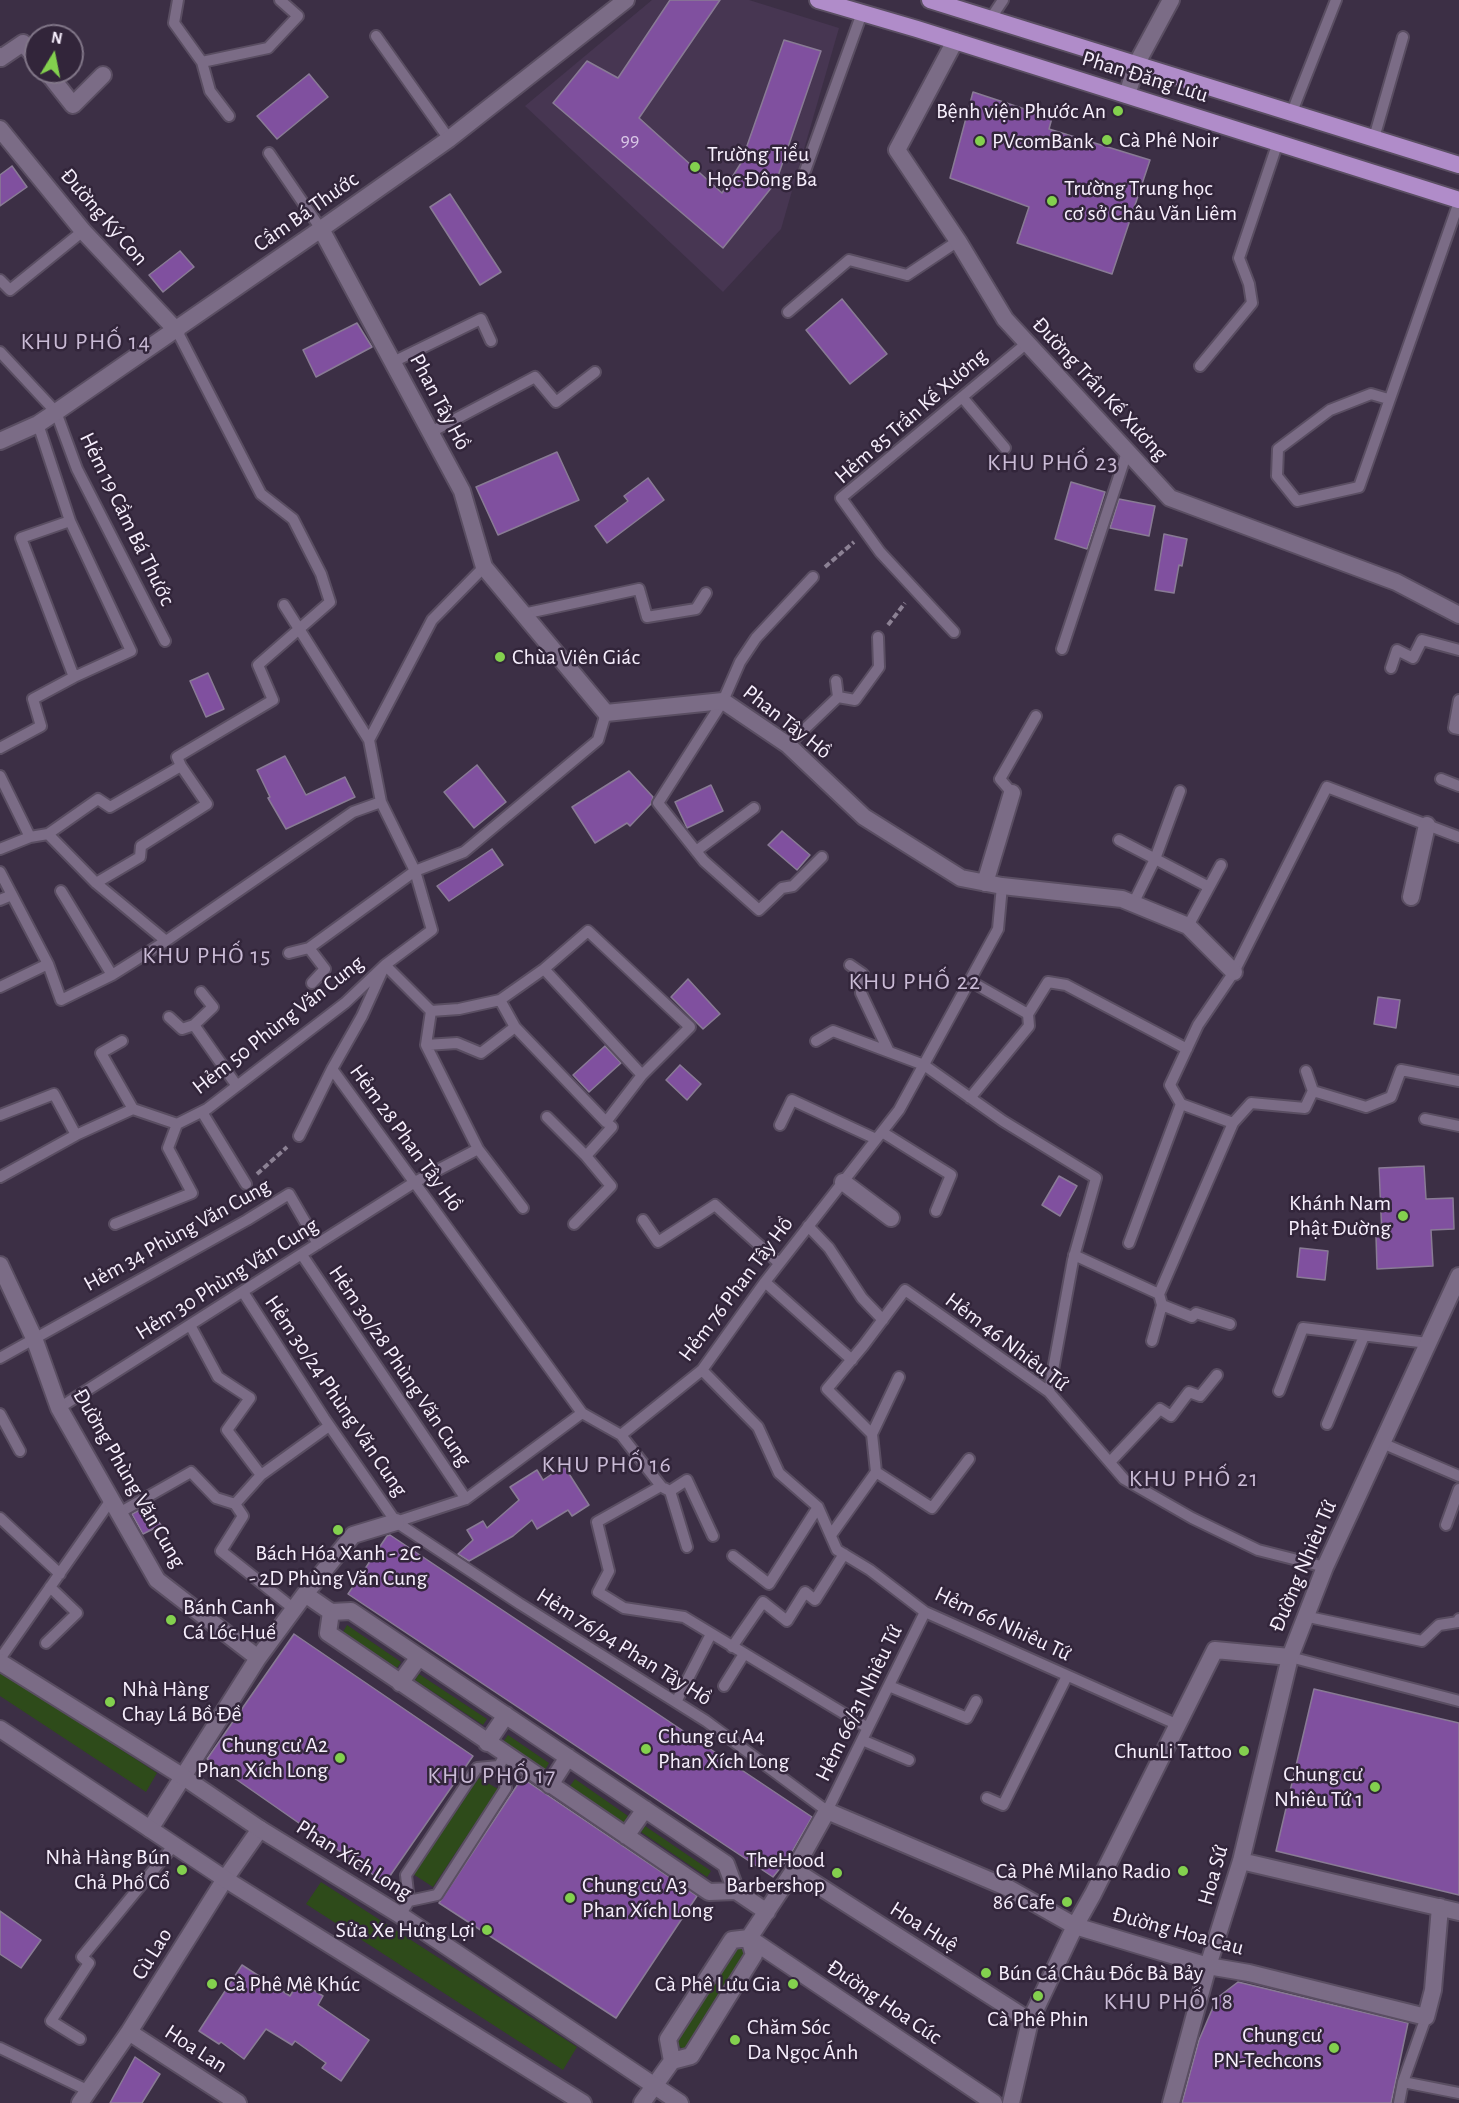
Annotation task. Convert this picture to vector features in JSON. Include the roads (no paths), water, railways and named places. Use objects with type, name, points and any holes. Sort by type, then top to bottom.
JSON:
[{"type":"main road","name":"Phan Đăng Lưu","points":[[818,0],[1278,142],[1459,201]]},
{"type":"main road","name":"Phan Đăng Lưu","points":[[930,0],[1459,165]]},
{"type":"street","name":"Cầm Bá Thước","points":[[1,438],[38,424],[177,331],[449,139],[626,0]]},
{"type":"street","points":[[1127,95],[1137,63],[1171,0]]},
{"type":"street","name":"Đường Trần Kế Xương","points":[[955,41],[897,150],[958,241],[1005,319],[1170,498],[1396,582],[1459,615]]},
{"type":"street","points":[[0,56],[2,58],[24,43]]},
{"type":"street","points":[[56,84],[73,105],[104,75]]},
{"type":"street","name":"Đường Ký Con","points":[[0,129],[83,231],[177,331]]},
{"type":"street","name":"Phan Tây Hồ","points":[[321,229],[462,491],[484,567],[606,713],[723,701],[788,745],[864,817],[961,878],[1002,886],[1122,899],[1188,926],[1234,972]]},
{"type":"street","points":[[985,882],[1012,793]]},
{"type":"street","points":[[1411,897],[1427,825]]},
{"type":"street","points":[[843,1182],[891,1218]]},
{"type":"street","name":"Đường Phùng Văn Cung","points":[[0,1265],[34,1338],[59,1408],[158,1580],[258,1658]]},
{"type":"street","name":"Đường Nhiêu Tứ","points":[[1075,1926],[1215,1650],[1290,1657],[1304,1616],[1325,1567],[1459,1276]]},
{"type":"street","points":[[150,1829],[258,1658],[305,1594],[353,1535],[396,1522]]},
{"type":"street","points":[[305,1594],[331,1612],[351,1611],[726,1864],[736,1892]]},
{"type":"street","points":[[331,1612],[328,1633],[487,1743],[502,1760],[550,1785],[709,1892],[736,1892],[767,1912]]},
{"type":"street","points":[[400,1683],[419,1657]]},
{"type":"street","name":"Hoa Sứ","points":[[1171,2103],[1208,1966],[1241,1861],[1290,1657]]},
{"type":"street","name":"Phan Xích Long","points":[[0,1660],[182,1776],[260,1829],[405,1908],[680,2103]]},
{"type":"street","points":[[487,1743],[506,1715]]},
{"type":"street","points":[[0,1730],[225,1879],[583,2103]]},
{"type":"street","points":[[550,1785],[568,1757]]},
{"type":"street","points":[[626,1836],[645,1809]]},
{"type":"street","points":[[672,2061],[668,2039],[732,1940],[749,1938],[794,1870],[827,1811]]},
{"type":"street","name":"Đường Hoa Cau","points":[[827,1811],[1008,1888],[1075,1926],[1208,1966],[1249,1973],[1426,2017]]},
{"type":"street","name":"Cù Lao","points":[[85,2097],[129,2032],[225,1879],[260,1829]]},
{"type":"street","points":[[1241,1861],[1459,1912]]},
{"type":"street","name":"Hoa Huệ","points":[[794,1870],[1030,2021]]},
{"type":"street","points":[[1426,2017],[1434,1990],[1440,1907]]},
{"type":"street","points":[[1011,2103],[1030,2021],[1075,1926]]},
{"type":"street","points":[[642,2103],[672,2061],[691,2056],[754,1955],[749,1938]]},
{"type":"street","name":"Đường Hoa Cúc","points":[[749,1938],[994,2103]]},
{"type":"street","name":"Hoa Lan","points":[[129,2032],[238,2103]]},
{"type":"lane","points":[[177,0],[174,23],[202,62],[210,91],[229,116]]},
{"type":"lane","points":[[202,62],[268,48],[298,16],[280,0]]},
{"type":"lane","points":[[991,18],[1003,0]]},
{"type":"lane","points":[[1292,112],[1336,0]]},
{"type":"lane","points":[[805,171],[862,13]]},
{"type":"lane","points":[[376,36],[449,139]]},
{"type":"lane","points":[[1374,138],[1403,38]]},
{"type":"lane","points":[[1200,366],[1252,303],[1249,284],[1239,258],[1278,142]]},
{"type":"lane","points":[[268,153],[321,229]]},
{"type":"lane","points":[[1388,399],[1371,393],[1330,410],[1278,449],[1276,476],[1297,501],[1359,487],[1459,201]]},
{"type":"lane","points":[[0,280],[10,290],[83,231]]},
{"type":"lane","points":[[788,312],[849,260],[907,274],[958,241]]},
{"type":"lane","points":[[393,362],[481,319],[491,341]]},
{"type":"lane","points":[[96,883],[140,857],[141,846],[207,804],[177,757],[273,700],[258,666],[330,602],[321,574],[293,519],[261,494],[177,331]]},
{"type":"lane","name":"Hẻm 85 Trần Kế Xương","points":[[954,632],[880,552],[841,498],[1027,343]]},
{"type":"lane","points":[[0,352],[56,412]]},
{"type":"lane","points":[[431,432],[535,377],[555,402],[595,372]]},
{"type":"lane","points":[[962,397],[1005,448]]},
{"type":"lane","name":"Hẻm 19 Cầm Bá Thước","points":[[56,412],[77,469],[165,641]]},
{"type":"lane","points":[[0,748],[41,726],[33,699],[131,651],[70,521],[38,424]]},
{"type":"lane","points":[[1062,649],[1128,452]]},
{"type":"lane","points":[[70,521],[21,538],[74,677]]},
{"type":"lane","points":[[369,740],[432,620],[484,567]]},
{"type":"lane","points":[[813,577],[756,638],[740,662],[723,701],[658,803],[704,861],[759,910],[782,888],[793,886],[822,857]]},
{"type":"lane","points":[[523,614],[639,589],[647,617],[696,609],[706,593]]},
{"type":"lane","points":[[284,605],[369,740]]},
{"type":"lane","points":[[838,697],[855,700],[879,667],[878,637]]},
{"type":"lane","points":[[1391,668],[1397,650],[1413,658],[1422,640],[1459,650]]},
{"type":"lane","points":[[836,681],[838,697]]},
{"type":"lane","points":[[788,745],[838,697]]},
{"type":"lane","points":[[1456,728],[1459,700]]},
{"type":"lane","points":[[289,953],[309,948],[415,871],[464,852],[598,740],[606,713]]},
{"type":"lane","points":[[1012,793],[1000,779],[1036,716]]},
{"type":"lane","name":"Hẻm 28 Phan Tây Hồ","points":[[369,740],[381,802],[415,871],[432,930],[385,965],[362,1016],[332,1069],[582,1413]]},
{"type":"lane","points":[[0,849],[30,837],[48,834],[98,799],[110,807],[181,766]]},
{"type":"lane","points":[[0,776],[30,837]]},
{"type":"lane","points":[[1442,779],[1459,786]]},
{"type":"lane","points":[[1233,1123],[1180,1104],[1170,1085],[1198,1025],[1234,972],[1328,788],[1459,837]]},
{"type":"lane","points":[[1133,904],[1155,859],[1180,791]]},
{"type":"lane","points":[[0,872],[48,964],[61,1000],[112,975],[166,941],[352,812],[381,802]]},
{"type":"lane","points":[[696,851],[754,808]]},
{"type":"lane","points":[[48,834],[96,883],[166,941]]},
{"type":"lane","points":[[1119,840],[1209,887]]},
{"type":"lane","points":[[1188,926],[1221,865]]},
{"type":"lane","name":"Hẻm 76 Phan Tây Hồ","points":[[621,1435],[702,1370],[779,1263],[899,1110],[998,929],[1002,886]]},
{"type":"lane","points":[[61,891],[112,975]]},
{"type":"lane","points":[[0,900],[12,895]]},
{"type":"lane","points":[[431,1011],[500,1000],[544,969],[588,931],[690,1027],[642,1075],[606,1122]]},
{"type":"lane","points":[[309,948],[325,969],[312,983]]},
{"type":"lane","points":[[0,987],[48,964]]},
{"type":"lane","points":[[385,965],[431,1011]]},
{"type":"lane","name":"Hẻm 50 Phùng Văn Cung","points":[[177,1124],[202,1112],[237,1086],[345,1003],[385,965]]},
{"type":"lane","points":[[850,965],[863,974],[861,993],[889,1052]]},
{"type":"lane","points":[[544,969],[642,1075]]},
{"type":"lane","points":[[970,981],[1028,1014]]},
{"type":"lane","points":[[970,1098],[1029,1026],[1028,1014],[1048,982],[1066,985],[1187,1048]]},
{"type":"lane","points":[[170,1017],[182,1029],[194,1026],[213,1007],[201,992]]},
{"type":"lane","points":[[500,1000],[514,1027],[612,1127],[586,1156]]},
{"type":"lane","points":[[431,1011],[426,1046],[478,1149],[522,1208]]},
{"type":"lane","points":[[194,1026],[237,1086]]},
{"type":"lane","points":[[426,1046],[456,1043],[482,1053],[514,1027]]},
{"type":"lane","points":[[816,1041],[832,1031],[924,1065],[1003,1121],[1095,1178],[1074,1255],[1049,1392]]},
{"type":"lane","points":[[115,1224],[192,1193],[168,1148],[177,1124],[133,1109],[101,1053],[122,1041]]},
{"type":"lane","points":[[299,1136],[332,1069]]},
{"type":"lane","points":[[1313,1092],[1366,1107],[1391,1097],[1401,1070],[1459,1082]]},
{"type":"lane","points":[[1152,1341],[1162,1305],[1160,1294],[1233,1123],[1251,1103],[1305,1108],[1313,1092],[1306,1071]]},
{"type":"lane","points":[[0,1115],[54,1094],[76,1135]]},
{"type":"lane","points":[[780,1125],[792,1100],[879,1136],[951,1175],[936,1211]]},
{"type":"lane","points":[[1129,1243],[1180,1104]]},
{"type":"lane","points":[[0,1177],[76,1135],[133,1109]]},
{"type":"lane","points":[[202,1112],[246,1184]]},
{"type":"lane","points":[[547,1117],[586,1156],[611,1186],[574,1224]]},
{"type":"lane","points":[[1425,1119],[1459,1126]]},
{"type":"lane","name":"Hẻm 30 Phùng Văn Cung","points":[[59,1408],[415,1182],[478,1149]]},
{"type":"lane","name":"Hẻm 34 Phùng Văn Cung","points":[[34,1338],[247,1220],[289,1194],[318,1244]]},
{"type":"lane","points":[[643,1220],[658,1242],[715,1205],[779,1263]]},
{"type":"lane","points":[[808,1226],[830,1248],[862,1298],[883,1320]]},
{"type":"lane","name":"Hẻm 30/28 Phùng Văn Cung","points":[[302,1254],[466,1499]]},
{"type":"lane","points":[[1074,1255],[1160,1294]]},
{"type":"lane","points":[[765,1282],[852,1360]]},
{"type":"lane","name":"Hẻm 46 Nhiêu Tứ","points":[[872,1434],[827,1389],[905,1290],[1049,1392],[1124,1479],[1192,1518],[1258,1550],[1325,1567]]},
{"type":"lane","name":"Hẻm 30/24 Phùng Văn Cung","points":[[243,1292],[329,1426],[396,1522]]},
{"type":"lane","points":[[1162,1305],[1192,1317],[1196,1313],[1230,1324]]},
{"type":"lane","points":[[190,1325],[218,1377],[250,1398],[227,1430],[261,1475]]},
{"type":"lane","points":[[1279,1391],[1303,1329],[1428,1343]]},
{"type":"lane","points":[[1327,1424],[1364,1336]]},
{"type":"lane","points":[[0,1358],[34,1338]]},
{"type":"lane","points":[[702,1370],[758,1427],[778,1473],[818,1507],[769,1584],[733,1556]]},
{"type":"lane","points":[[1110,1462],[1160,1409],[1170,1416],[1189,1392],[1200,1396],[1217,1375]]},
{"type":"lane","points":[[831,1535],[876,1472],[872,1434],[899,1377]]},
{"type":"lane","points":[[396,1522],[466,1499],[582,1413],[621,1435],[666,1488],[687,1547]]},
{"type":"lane","points":[[0,1414],[20,1451]]},
{"type":"lane","points":[[235,1504],[261,1475],[329,1426]]},
{"type":"lane","points":[[1382,1443],[1459,1476]]},
{"type":"lane","points":[[876,1472],[932,1508],[969,1459]]},
{"type":"lane","points":[[0,1660],[50,1587],[115,1506],[191,1472],[216,1498],[235,1504],[243,1516],[222,1551],[294,1609]]},
{"type":"lane","points":[[713,1536],[687,1480],[666,1488],[597,1522],[609,1571],[598,1592],[624,1608],[684,1617],[868,1728]]},
{"type":"lane","points":[[1446,1525],[1459,1489]]},
{"type":"lane","name":"Hẻm 66 Nhiêu Tứ","points":[[818,1507],[837,1550],[870,1570],[925,1612],[1176,1725]]},
{"type":"lane","points":[[0,1518],[60,1574]]},
{"type":"lane","name":"Hẻm 76/94 Phan Tây Hồ","points":[[396,1522],[520,1604],[706,1721],[827,1811]]},
{"type":"lane","points":[[732,1647],[763,1602],[787,1621],[806,1592],[815,1600],[844,1554]]},
{"type":"lane","points":[[46,1643],[77,1613],[50,1587]]},
{"type":"lane","name":"Hẻm 66/31 Nhiêu Tứ","points":[[827,1811],[925,1612]]},
{"type":"lane","points":[[1304,1616],[1422,1641],[1439,1625],[1458,1622],[1459,1619]]},
{"type":"lane","points":[[676,1702],[711,1634]]},
{"type":"lane","points":[[724,1686],[744,1654]]},
{"type":"lane","points":[[1290,1657],[1459,1701]]},
{"type":"lane","points":[[987,1798],[1003,1805],[1067,1676]]},
{"type":"lane","points":[[889,1686],[967,1718],[976,1701]]},
{"type":"lane","points":[[862,1740],[909,1760]]},
{"type":"lane","points":[[502,1760],[506,1788],[437,1895],[405,1908],[406,1875],[425,1846],[477,1768],[502,1760]]},
{"type":"lane","points":[[80,2039],[51,2021],[89,1963],[82,1957],[174,1845]]},
{"type":"lane","points":[[1399,2103],[1403,2082],[1426,2017]]},
{"type":"lane","points":[[0,2048],[85,2097]]},
{"type":"lane","points":[[1403,2082],[1459,2093]]},
{"type":"place","name":"Bệnh viện Phước An","points":[[1118,111]]},
{"type":"place","name":"Cà Phê Noir","points":[[1107,140]]},
{"type":"place","name":"PVcomBank","points":[[980,141]]},
{"type":"place","name":"Trường Tiểu Học Đông Ba","points":[[695,167]]},
{"type":"place","name":"Trường Trung học cơ sở Châu Văn Liêm","points":[[1052,201]]},
{"type":"place","name":"Chùa Viên Giác","points":[[500,657]]},
{"type":"place","name":"Khánh Nam Phật Đường","points":[[1403,1216]]},
{"type":"place","name":"Bách Hóa Xanh - 2C - 2D Phùng Văn Cung","points":[[338,1530]]},
{"type":"place","name":"Bánh Canh Cá Lóc Huế","points":[[171,1620]]},
{"type":"place","name":"Nhà Hàng Chay Lá Bồ Đề","points":[[110,1702]]},
{"type":"place","name":"Chung cư A4 Phan Xích Long","points":[[646,1749]]},
{"type":"place","name":"ChunLi Tattoo","points":[[1244,1751]]},
{"type":"place","name":"Chung cư A2 Phan Xích Long","points":[[340,1758]]},
{"type":"place","name":"Chung cư Nhiêu Tứ 1","points":[[1375,1787]]},
{"type":"place","name":"Nhà Hàng Bún Chả Phố Cổ","points":[[182,1870]]},
{"type":"place","name":"Cà Phê Milano Radio","points":[[1183,1871]]},
{"type":"place","name":"TheHood Barbershop","points":[[837,1873]]},
{"type":"place","name":"Chung cư A3 Phan Xích Long","points":[[570,1898]]},
{"type":"place","name":"86 Cafe","points":[[1067,1902]]},
{"type":"place","name":"Sửa Xe Hưng Lợi","points":[[487,1930]]},
{"type":"place","name":"Bún Cá Châu Đốc Bà Bảy","points":[[986,1973]]},
{"type":"place","name":"Cà Phê Mê Khúc","points":[[212,1984]]},
{"type":"place","name":"Cà Phê Lưu Gia","points":[[793,1984]]},
{"type":"place","name":"Cà Phê Phin","points":[[1038,1996]]},
{"type":"place","name":"Chăm Sóc Da Ngọc Ánh","points":[[735,2040]]},
{"type":"place","name":"Chung cư PN-Techcons","points":[[1334,2048]]},
{"type":"district","name":"KHU PHỐ 14","points":[[86,342]]},
{"type":"district","name":"KHU PHỐ 23","points":[[1053,463]]},
{"type":"district","name":"KHU PHỐ 15","points":[[207,956]]},
{"type":"district","name":"KHU PHỐ 22","points":[[915,982]]},
{"type":"district","name":"KHU PHỐ 16","points":[[607,1465]]},
{"type":"district","name":"KHU PHỐ 21","points":[[1194,1479]]},
{"type":"district","name":"KHU PHỐ 17","points":[[492,1776]]},
{"type":"district","name":"KHU PHỐ 18","points":[[1169,2002]]}]
